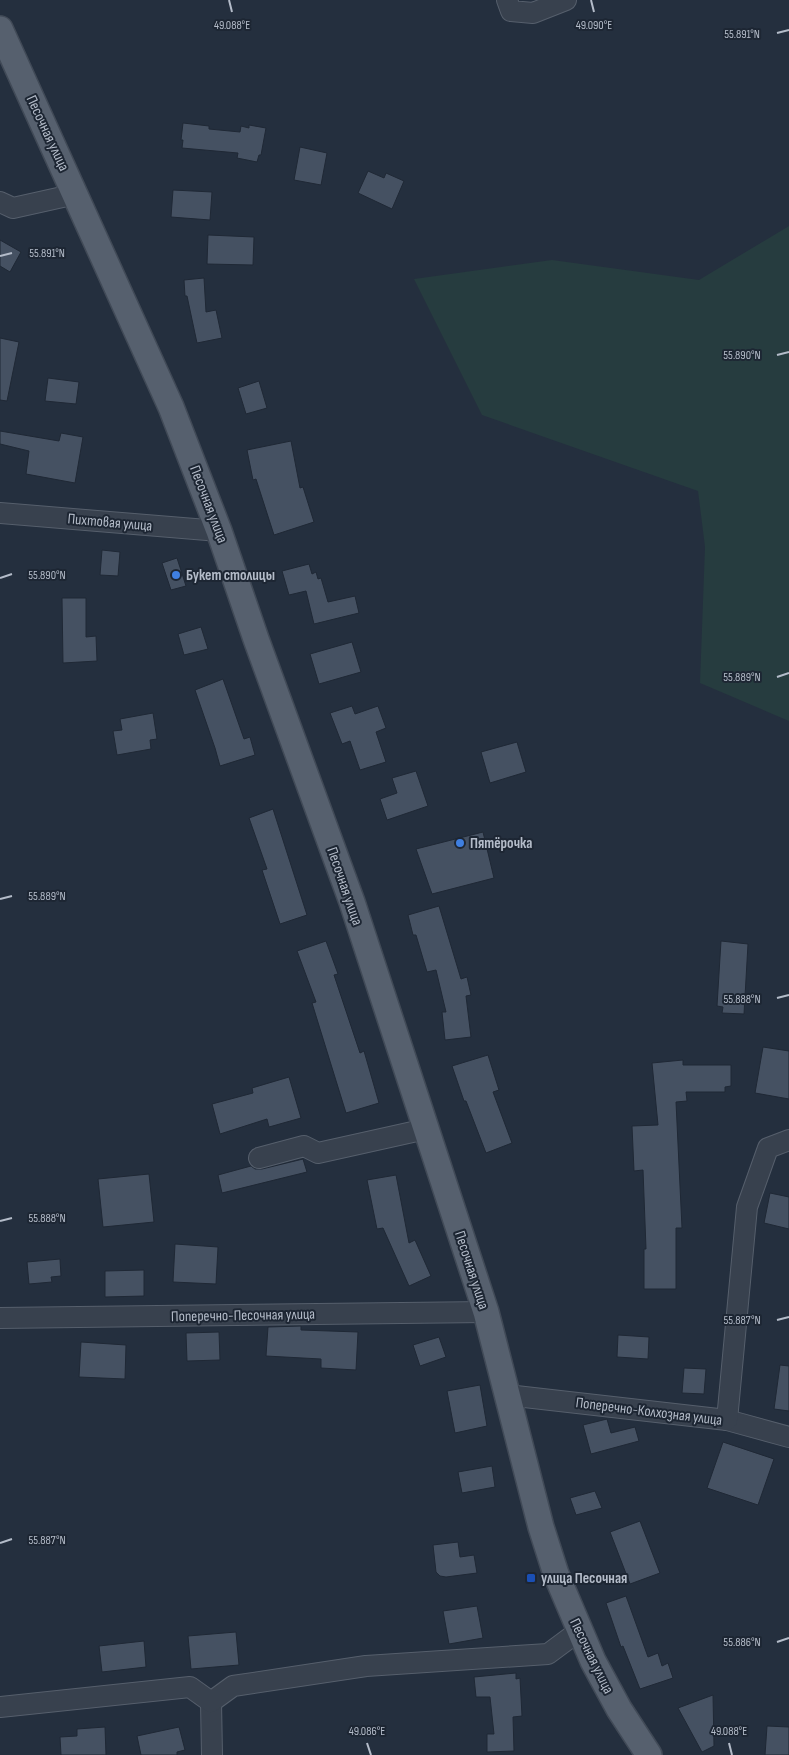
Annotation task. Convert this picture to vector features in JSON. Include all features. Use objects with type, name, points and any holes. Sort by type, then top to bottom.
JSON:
[{"type":"main road","name":"Песочная улица","points":[[0,29],[5,54],[76,194],[171,407],[219,531],[256,639],[352,902],[486,1312],[541,1527],[556,1574],[593,1662],[619,1710],[649,1755]]},
{"type":"street","points":[[507,0],[511,11],[533,13],[566,0]]},
{"type":"street","points":[[0,202],[13,208],[76,194]]},
{"type":"street","name":"Пихтовая улица","points":[[0,513],[219,531]]},
{"type":"street","points":[[259,1158],[304,1146],[318,1153],[426,1129]]},
{"type":"street","points":[[727,1420],[747,1207],[768,1148],[789,1140]]},
{"type":"street","name":"Поперечно-Песочная улица","points":[[0,1318],[486,1312]]},
{"type":"street","name":"Поперечно-Колхозная улица","points":[[507,1395],[727,1420],[789,1437]]},
{"type":"street","points":[[211,1702],[233,1686],[366,1666],[548,1654],[579,1631]]},
{"type":"street","points":[[0,1707],[190,1687],[211,1702]]},
{"type":"street","points":[[211,1702],[212,1755]]},
{"type":"green space","points":[[789,226],[789,721],[700,683],[705,547],[698,491],[482,415],[414,279],[552,260],[699,280]]},
{"type":"building","points":[[183,123],[209,126],[209,129],[240,132],[241,126],[249,128],[249,125],[266,128],[261,155],[259,155],[257,162],[237,158],[238,153],[182,148]]},
{"type":"building","points":[[300,147],[327,153],[321,185],[294,180]]},
{"type":"building","points":[[368,171],[384,178],[386,173],[404,181],[392,209],[358,193]]},
{"type":"building","points":[[173,190],[212,192],[210,220],[171,217]]},
{"type":"building","points":[[208,235],[254,237],[253,265],[207,264]]},
{"type":"building","points":[[0,240],[21,252],[10,272],[0,266]]},
{"type":"building","points":[[204,278],[206,312],[216,310],[222,338],[197,343],[187,296],[185,296],[184,280]]},
{"type":"building","points":[[0,338],[19,342],[7,401],[0,400]]},
{"type":"building","points":[[48,378],[79,382],[76,404],[45,401]]},
{"type":"building","points":[[259,381],[267,408],[246,414],[238,388]]},
{"type":"building","points":[[0,431],[59,441],[61,433],[83,437],[75,483],[26,474],[29,451],[0,444]]},
{"type":"building","points":[[291,441],[300,488],[303,487],[314,522],[274,535],[256,479],[253,480],[247,450]]},
{"type":"building","points":[[102,550],[120,552],[118,576],[100,575]]},
{"type":"building","points":[[177,558],[186,586],[171,590],[162,563]]},
{"type":"building","points":[[309,564],[312,574],[316,572],[318,579],[321,578],[328,602],[355,596],[359,613],[314,624],[306,591],[289,595],[282,571]]},
{"type":"building","points":[[62,598],[86,598],[86,637],[96,636],[97,661],[63,663]]},
{"type":"building","points":[[201,627],[208,649],[184,655],[178,634]]},
{"type":"building","points":[[352,642],[361,672],[319,684],[310,654]]},
{"type":"building","points":[[223,679],[244,739],[250,737],[255,755],[220,766],[195,690]]},
{"type":"building","points":[[352,706],[355,714],[378,706],[386,728],[376,732],[386,762],[360,770],[350,741],[342,744],[330,713]]},
{"type":"building","points":[[153,713],[157,739],[150,740],[151,749],[117,755],[113,731],[122,730],[120,719]]},
{"type":"building","points":[[517,742],[526,772],[490,783],[481,752]]},
{"type":"building","points":[[416,771],[428,806],[387,820],[380,799],[397,793],[392,778]]},
{"type":"building","points":[[273,809],[307,915],[280,924],[262,870],[267,869],[249,818]]},
{"type":"building","points":[[483,832],[494,878],[432,894],[416,849]]},
{"type":"building","points":[[439,906],[461,979],[467,977],[471,995],[466,996],[471,1037],[445,1040],[442,1012],[446,1012],[436,970],[427,972],[416,935],[413,935],[408,915]]},
{"type":"building","points":[[326,941],[338,974],[334,975],[360,1053],[364,1051],[379,1103],[346,1113],[312,1003],[316,1002],[297,951]]},
{"type":"building","points":[[721,941],[748,944],[744,1014],[722,1013],[723,1007],[717,1006]]},
{"type":"building","points":[[763,1047],[789,1051],[789,1099],[755,1093]]},
{"type":"building","points":[[488,1055],[499,1090],[493,1092],[512,1143],[486,1153],[466,1101],[464,1101],[452,1066]]},
{"type":"building","points":[[683,1060],[683,1065],[731,1065],[731,1086],[725,1087],[725,1092],[686,1092],[687,1101],[676,1102],[682,1228],[676,1228],[676,1289],[644,1289],[644,1249],[646,1249],[643,1170],[634,1171],[632,1126],[658,1125],[652,1063]]},
{"type":"building","points":[[289,1077],[301,1118],[269,1127],[267,1119],[220,1134],[212,1104],[253,1093],[252,1088]]},
{"type":"building","points":[[303,1159],[307,1172],[222,1193],[218,1175],[251,1166],[255,1169],[262,1169]]},
{"type":"building","points":[[149,1174],[154,1222],[103,1227],[98,1179]]},
{"type":"building","points":[[396,1175],[409,1243],[415,1240],[431,1276],[409,1286],[383,1228],[377,1229],[367,1180]]},
{"type":"building","points":[[770,1193],[789,1197],[789,1229],[764,1223]]},
{"type":"building","points":[[175,1244],[218,1247],[216,1284],[173,1282]]},
{"type":"building","points":[[60,1259],[61,1276],[51,1277],[52,1282],[29,1284],[27,1262]]},
{"type":"building","points":[[144,1270],[144,1296],[105,1297],[105,1271]]},
{"type":"building","points":[[301,1326],[301,1330],[358,1332],[356,1370],[321,1368],[321,1359],[266,1356],[268,1327]]},
{"type":"building","points":[[219,1332],[220,1360],[187,1361],[186,1333]]},
{"type":"building","points":[[618,1335],[649,1337],[648,1359],[617,1357]]},
{"type":"building","points":[[439,1337],[446,1357],[420,1366],[413,1345]]},
{"type":"building","points":[[81,1342],[126,1345],[125,1379],[79,1377]]},
{"type":"building","points":[[780,1365],[789,1366],[789,1411],[774,1409]]},
{"type":"building","points":[[684,1368],[706,1369],[704,1394],[682,1393]]},
{"type":"building","points":[[480,1385],[487,1426],[455,1433],[447,1391]]},
{"type":"building","points":[[607,1419],[611,1433],[635,1427],[639,1441],[591,1454],[583,1425]]},
{"type":"building","points":[[723,1442],[774,1459],[758,1505],[707,1488]]},
{"type":"building","points":[[492,1466],[495,1487],[462,1493],[458,1472]]},
{"type":"building","points":[[595,1491],[602,1508],[576,1515],[570,1498]]},
{"type":"building","points":[[640,1521],[660,1573],[630,1584],[610,1532]]},
{"type":"building","points":[[458,1542],[460,1557],[474,1555],[477,1573],[440,1576],[436,1572],[433,1545]]},
{"type":"building","points":[[626,1596],[648,1657],[658,1653],[662,1666],[668,1663],[673,1678],[640,1689],[623,1646],[621,1647],[606,1603]]},
{"type":"building","points":[[477,1606],[483,1638],[449,1644],[443,1611]]},
{"type":"building","points":[[236,1632],[239,1665],[191,1669],[188,1636]]},
{"type":"building","points":[[144,1641],[146,1667],[102,1672],[99,1646]]},
{"type":"building","points":[[516,1673],[516,1679],[520,1678],[522,1716],[513,1717],[514,1751],[487,1752],[487,1734],[494,1734],[490,1697],[476,1697],[474,1677]]},
{"type":"building","points":[[713,1695],[714,1746],[702,1752],[678,1708]]},
{"type":"building","points":[[767,1726],[789,1727],[789,1755],[765,1755]]},
{"type":"building","points":[[105,1727],[106,1755],[61,1755],[60,1737],[77,1736],[77,1729]]},
{"type":"building","points":[[179,1727],[185,1750],[177,1752],[177,1755],[141,1755],[137,1736]]},
{"type":"place","name":"Букет столицы","points":[[176,575]]},
{"type":"place","name":"Пятёрочка","points":[[460,843]]},
{"type":"place","name":"улица Песочная","points":[[531,1578]]}]
